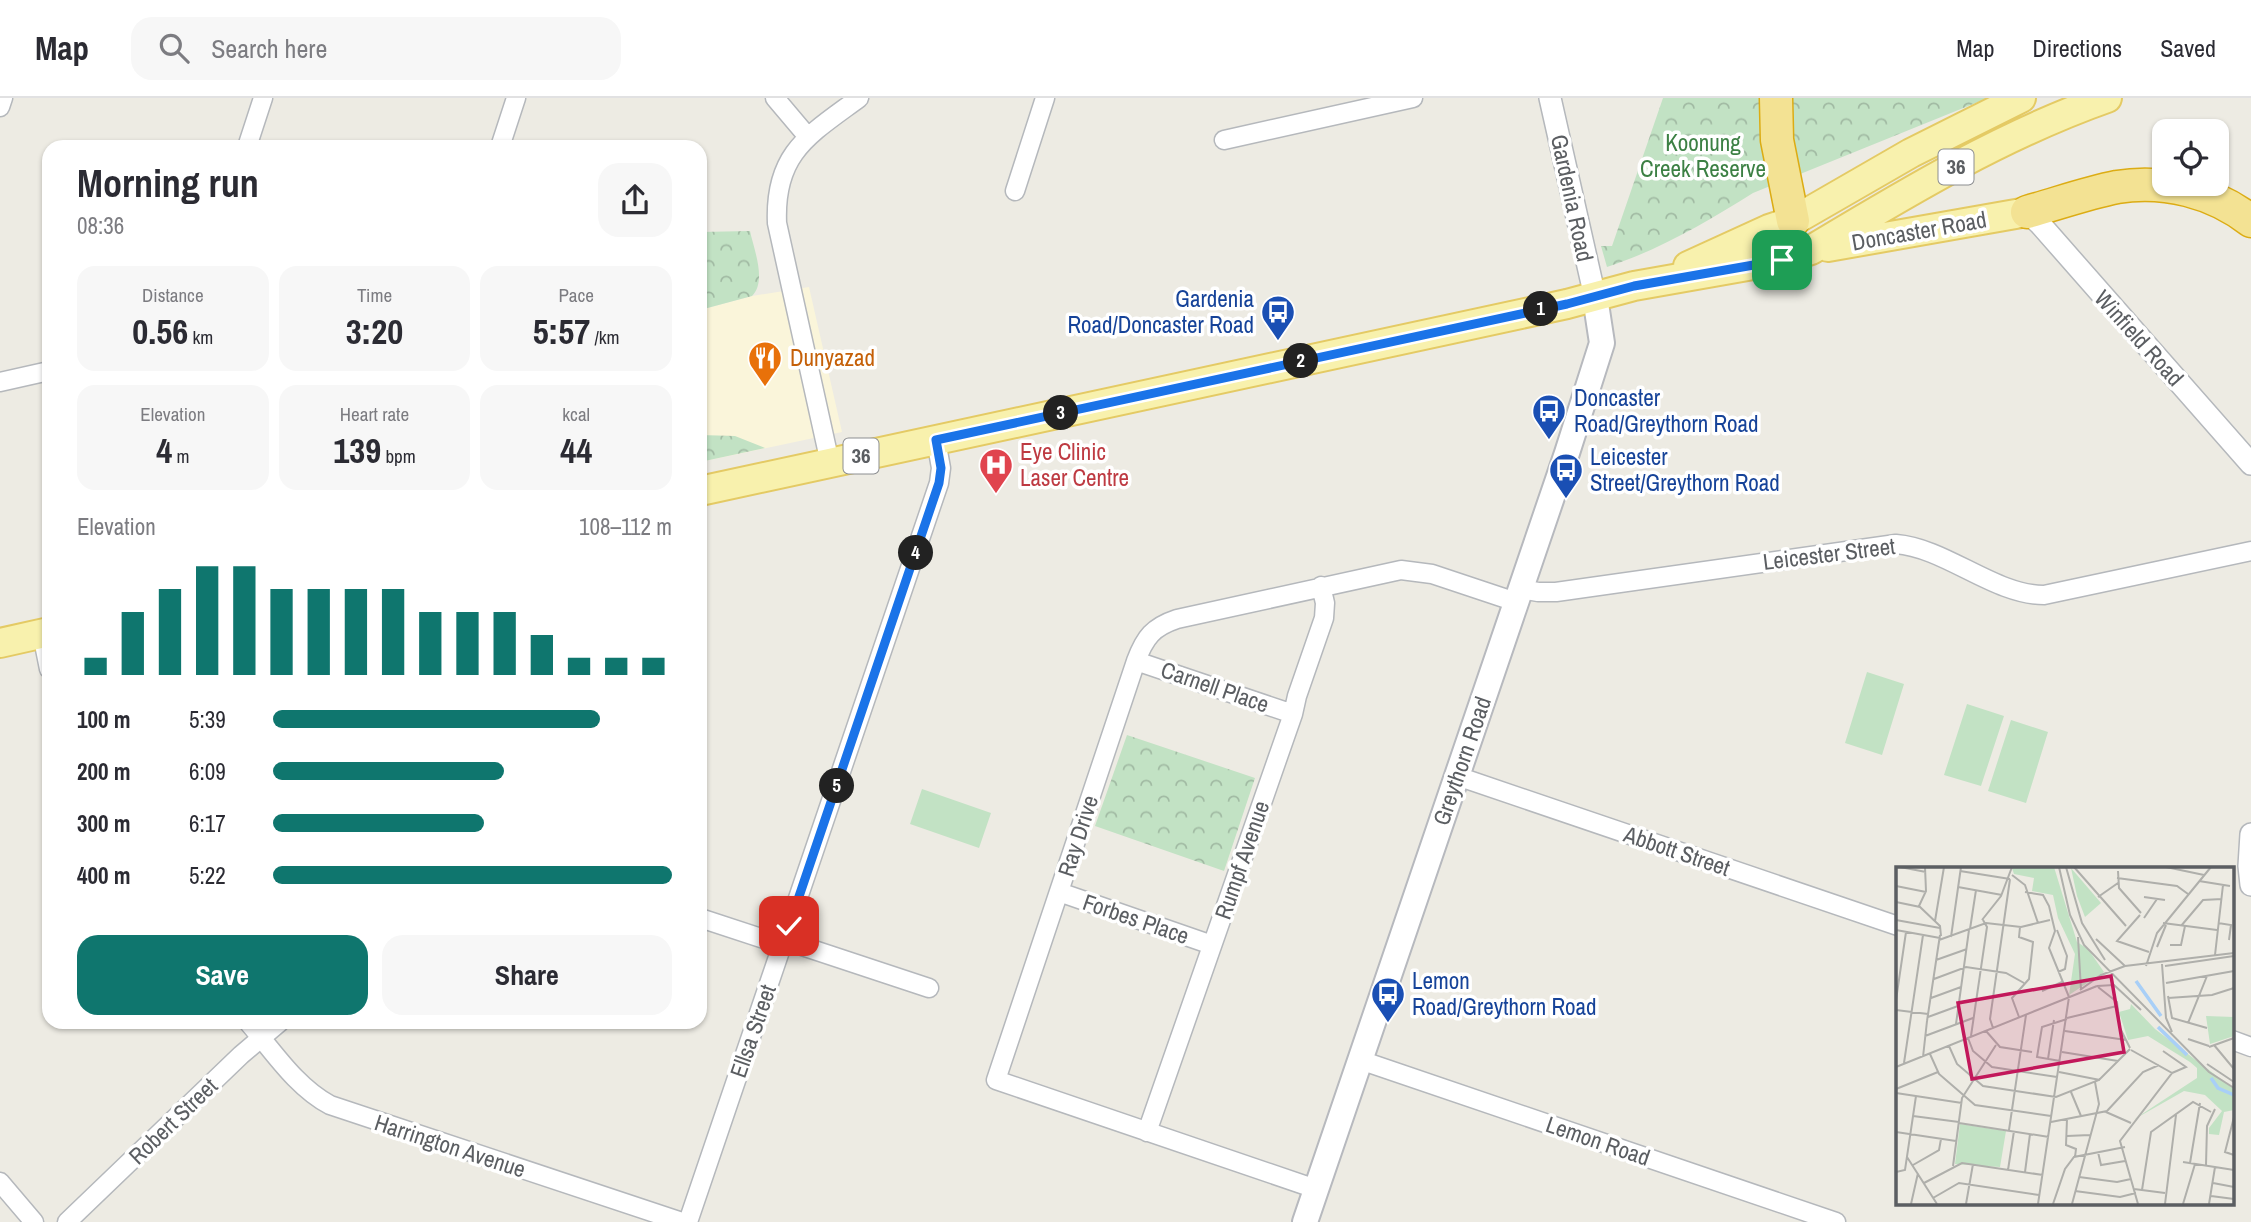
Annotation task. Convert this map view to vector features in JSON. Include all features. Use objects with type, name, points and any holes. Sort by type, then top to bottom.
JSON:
[{"type":"highway","points":[[1776,98],[1777,140],[1793,222]]},
{"type":"highway","name":"36","points":[[2027,212],[2118,187],[2156,186],[2183,188],[2217,199],[2251,221]]},
{"type":"main road","name":"Doncaster Road","points":[[1654,282],[1769,229],[1793,222],[1911,153],[2021,98]]},
{"type":"main road","name":"Doncaster Road","points":[[1811,250],[1978,155],[2058,115],[2107,98]]},
{"type":"main road","name":"Doncaster Road","points":[[707,489],[1654,282],[1782,260],[1811,250],[2027,212]]},
{"type":"main road","points":[[1793,222],[1811,250]]},
{"type":"main road","name":"Greythorn Road","points":[[1305,1222],[1602,343],[1595,297]]},
{"type":"main road","points":[[0,643],[42,634]]},
{"type":"street","points":[[0,107],[3,98]]},
{"type":"street","points":[[249,140],[264,98]]},
{"type":"street","points":[[502,140],[516,98]]},
{"type":"street","points":[[775,98],[808,138]]},
{"type":"street","points":[[830,463],[777,223],[778,196],[790,157],[808,138],[859,98]]},
{"type":"street","points":[[1015,191],[1045,98]]},
{"type":"street","points":[[1224,140],[1413,98]]},
{"type":"street","name":"Gardenia Road","points":[[1550,98],[1595,297]]},
{"type":"street","name":"Winfield Road","points":[[2027,212],[2251,464]]},
{"type":"street","points":[[0,382],[42,373]]},
{"type":"street","name":"Ellsa Street","points":[[688,1222],[939,483],[941,468],[936,440]]},
{"type":"street","name":"Leicester Street","points":[[1518,596],[1896,544],[1917,547],[2017,590],[2044,595],[2251,551]]},
{"type":"street","name":"Ray Drive","points":[[1316,1189],[996,1080],[1136,661],[1145,638],[1166,623],[1321,586],[1411,570],[1518,596]]},
{"type":"street","name":"Rumpf Avenue","points":[[1147,1132],[1324,618],[1325,603],[1321,586]]},
{"type":"street","name":"Carnell Place","points":[[1136,661],[1293,714]]},
{"type":"street","name":"Abbott Street","points":[[1457,776],[1896,925]]},
{"type":"street","points":[[2251,834],[2251,885]]},
{"type":"street","name":"Forbes Place","points":[[1059,892],[1212,945]]},
{"type":"street","points":[[707,920],[774,942],[793,943],[929,988]]},
{"type":"street","name":"Harrington Avenue","points":[[254,1029],[299,1083],[330,1105],[682,1222]]},
{"type":"street","name":"Robert Street","points":[[67,1222],[240,1055],[272,1029]]},
{"type":"street","points":[[2234,1041],[2251,1047]]},
{"type":"street","name":"Lemon Road","points":[[1360,1060],[1836,1222]]},
{"type":"street","points":[[0,1182],[34,1222]]},
{"type":"shaded area","points":[[809,287],[842,432],[707,461],[707,308],[752,296]]},
{"type":"green space","name":"Koonung Creek Reserve","points":[[1663,98],[1988,98],[1753,193],[1682,234],[1607,267],[1601,246],[1612,246]]},
{"type":"green space","points":[[750,231],[759,274],[759,282],[752,296],[707,308],[707,232]]},
{"type":"green space","points":[[707,435],[735,436],[765,448],[707,460]]},
{"type":"green space","points":[[1867,672],[1904,684],[1882,755],[1845,743]]},
{"type":"green space","points":[[1967,704],[2004,716],[1981,786],[1944,775]]},
{"type":"green space","points":[[2011,720],[2048,732],[2026,803],[1988,791]]},
{"type":"green space","points":[[1127,735],[1255,778],[1224,871],[1095,826]]},
{"type":"green space","points":[[922,789],[991,813],[979,848],[910,824]]},
{"type":"place","name":"Gardenia Road/Doncaster Road","points":[[1278,342]]},
{"type":"place","name":"Dunyazad","points":[[765,388]]},
{"type":"place","name":"Doncaster Road/Greythorn Road","points":[[1549,441]]},
{"type":"place","name":"Eye Clinic Laser Centre","points":[[996,495]]},
{"type":"place","name":"Leicester Street/Greythorn Road","points":[[1566,500]]},
{"type":"place","name":"Lemon Road/Greythorn Road","points":[[1388,1024]]},
{"type":"route","points":[[789,926],[939,483],[941,468],[936,440],[1567,304],[1634,286],[1782,260]]}]
